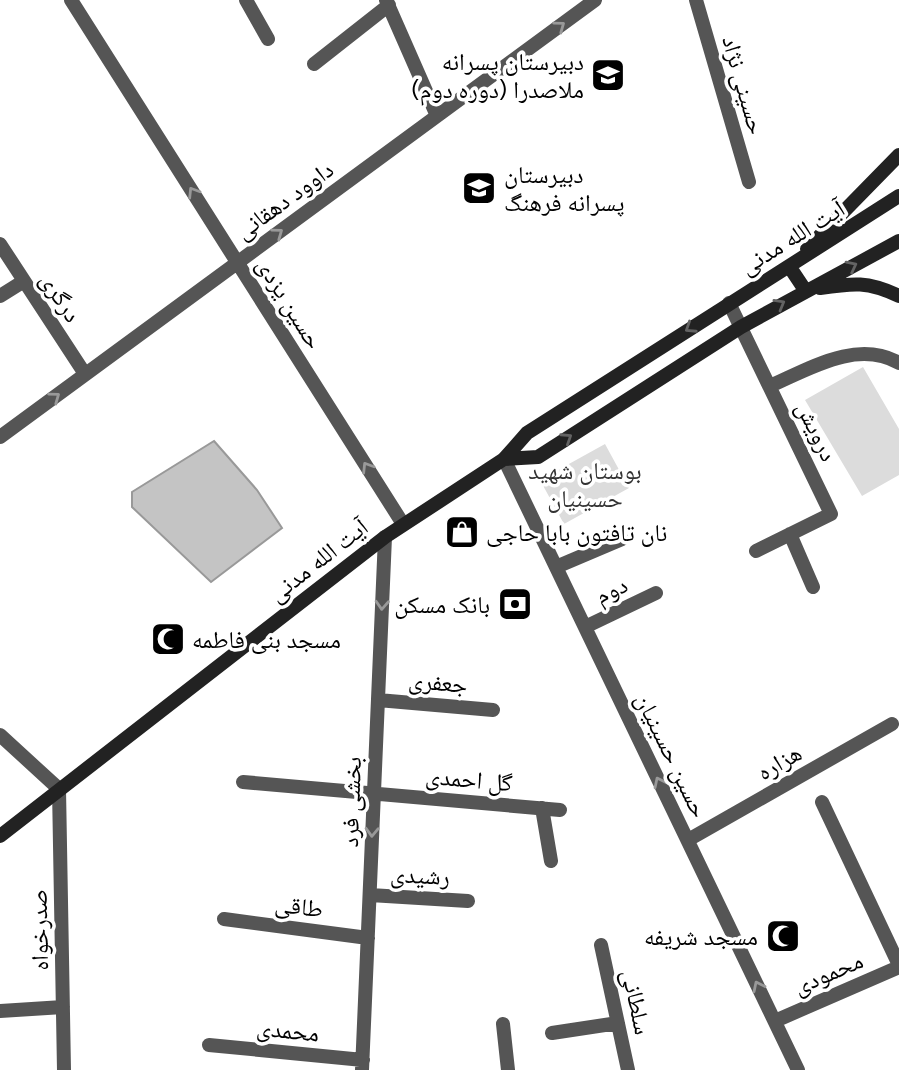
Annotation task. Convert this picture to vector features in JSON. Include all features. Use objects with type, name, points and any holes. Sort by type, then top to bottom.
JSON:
[{"type":"main road","points":[[899,155],[789,267],[805,290],[856,282],[899,296]]},
{"type":"main road","name":"آیت الله مدنی","points":[[0,836],[385,537],[504,460],[527,433],[899,196]]},
{"type":"main road","name":"آیت الله مدنی","points":[[504,460],[538,457],[741,327],[899,241]]},
{"type":"street","name":"حسین یزدی","points":[[71,0],[403,524]]},
{"type":"street","points":[[246,0],[268,39]]},
{"type":"street","name":"داوود دهقانی","points":[[3,431],[85,374],[596,0]]},
{"type":"street","name":"حسینی نژاد","points":[[696,0],[749,183]]},
{"type":"street","points":[[314,64],[387,3],[438,116]]},
{"type":"street","name":"درگری","points":[[0,244],[85,374]]},
{"type":"street","points":[[0,296],[24,281]]},
{"type":"street","name":"درویش","points":[[729,303],[831,514],[756,551]]},
{"type":"street","points":[[770,386],[828,360],[868,353],[890,357],[899,362]]},
{"type":"street","name":"حسین حسینیان","points":[[504,460],[798,1070]]},
{"type":"street","points":[[790,534],[813,587]]},
{"type":"street","name":"بخشی فرد","points":[[362,1065],[385,537]]},
{"type":"street","points":[[556,567],[622,539]]},
{"type":"street","name":"دوم","points":[[585,627],[656,593]]},
{"type":"street","name":"جعفری","points":[[378,700],[493,710]]},
{"type":"street","name":"هزاره","points":[[688,840],[892,724]]},
{"type":"street","points":[[0,735],[59,789]]},
{"type":"street","name":"گل احمدی","points":[[243,782],[561,810]]},
{"type":"street","name":"صدرخواه","points":[[59,789],[64,1070]]},
{"type":"street","points":[[822,802],[899,966]]},
{"type":"street","points":[[542,808],[551,861]]},
{"type":"street","name":"رشیدی","points":[[370,895],[468,901]]},
{"type":"street","name":"طاقی","points":[[224,919],[368,938]]},
{"type":"street","name":"سلطانی","points":[[601,945],[628,1070]]},
{"type":"street","name":"محمودی","points":[[775,1021],[899,966]]},
{"type":"street","points":[[0,1011],[63,1007]]},
{"type":"street","points":[[552,1033],[618,1023]]},
{"type":"street","points":[[503,1024],[508,1070]]},
{"type":"street","name":"محمدی","points":[[209,1045],[362,1065]]},
{"type":"green space","points":[[863,367],[899,429],[899,475],[862,496],[805,400]]},
{"type":"green space","name":"بوستان شهید حسینیان","points":[[605,444],[629,488],[564,524],[540,480]]},
{"type":"building","points":[[214,441],[257,490],[282,528],[211,582],[132,507],[132,492]]},
{"type":"place","name":"دبيرستان پسرانه ملاصدرا (دوره دوم)","points":[[608,75]]},
{"type":"place","name":"دبیرستان پسرانه فرهنگ","points":[[479,188]]},
{"type":"place","name":"نان تافتون بابا حاجی","points":[[462,532]]},
{"type":"place","name":"بانک مسکن","points":[[515,604]]},
{"type":"place","name":"مسجد بنی فاطمه","points":[[168,639]]},
{"type":"place","name":"مسجد شریفه","points":[[783,936]]}]
